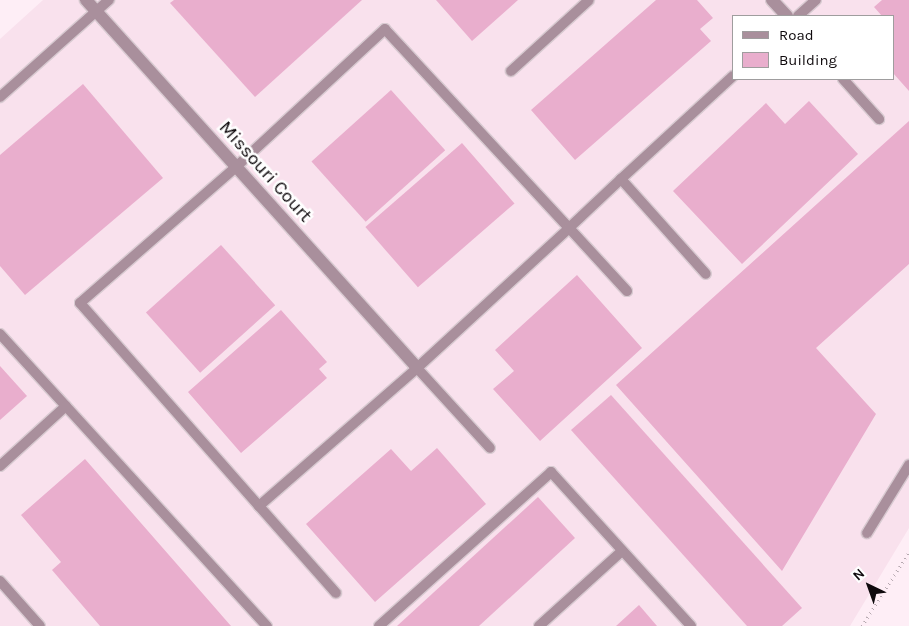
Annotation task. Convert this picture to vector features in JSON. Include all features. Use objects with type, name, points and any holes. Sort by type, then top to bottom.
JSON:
[{"type":"street","name":"Missouri Court","points":[[86,0],[417,368]]},
{"type":"street","points":[[772,0],[785,15]]},
{"type":"lane","points":[[0,97],[108,0]]},
{"type":"lane","points":[[511,70],[589,0]]},
{"type":"lane","points":[[799,15],[816,0]]},
{"type":"lane","points":[[336,593],[80,303],[236,167],[385,29],[627,291]]},
{"type":"lane","points":[[258,506],[417,368],[732,77]]},
{"type":"lane","points":[[844,80],[879,119]]},
{"type":"lane","points":[[621,180],[706,274]]},
{"type":"lane","points":[[0,334],[267,626]]},
{"type":"lane","points":[[417,368],[490,448]]},
{"type":"lane","points":[[0,466],[66,406]]},
{"type":"lane","points":[[867,533],[909,465]]},
{"type":"lane","points":[[379,626],[550,472],[691,626]]},
{"type":"lane","points":[[539,626],[622,551]]},
{"type":"lane","points":[[0,581],[40,626]]},
{"type":"path","points":[[862,626],[909,552]]},
{"type":"shaded area","points":[[43,0],[909,0],[909,528],[850,626],[0,626],[0,39]]},
{"type":"building","points":[[174,0],[362,0],[255,97],[170,3]]},
{"type":"building","points":[[436,0],[518,0],[472,41]]},
{"type":"building","points":[[656,0],[697,0],[713,18],[700,29],[711,41],[575,160],[531,110]]},
{"type":"building","points":[[882,0],[909,0],[909,91],[894,74],[894,15],[881,15],[874,7]]},
{"type":"building","points":[[83,84],[163,178],[25,295],[0,266],[0,155]]},
{"type":"building","points":[[391,90],[445,150],[366,222],[311,162]]},
{"type":"building","points":[[809,101],[858,154],[742,264],[673,191],[766,103],[785,124]]},
{"type":"building","points":[[909,121],[909,264],[816,348],[876,414],[782,571],[616,385]]},
{"type":"building","points":[[462,143],[514,203],[418,287],[365,227]]},
{"type":"building","points":[[221,245],[275,305],[200,373],[146,313]]},
{"type":"building","points":[[577,275],[642,348],[540,441],[493,389],[514,371],[495,350]]},
{"type":"building","points":[[281,310],[327,362],[319,369],[327,378],[241,453],[188,392]]},
{"type":"building","points":[[0,366],[27,396],[0,420]]},
{"type":"building","points":[[611,395],[802,608],[782,626],[747,626],[571,430]]},
{"type":"building","points":[[437,448],[486,504],[375,602],[306,524],[391,449],[411,471]]},
{"type":"building","points":[[85,459],[231,626],[100,626],[52,570],[61,562],[21,515]]},
{"type":"building","points":[[538,497],[575,538],[479,626],[397,626]]},
{"type":"building","points":[[639,605],[657,626],[616,626]]}]
